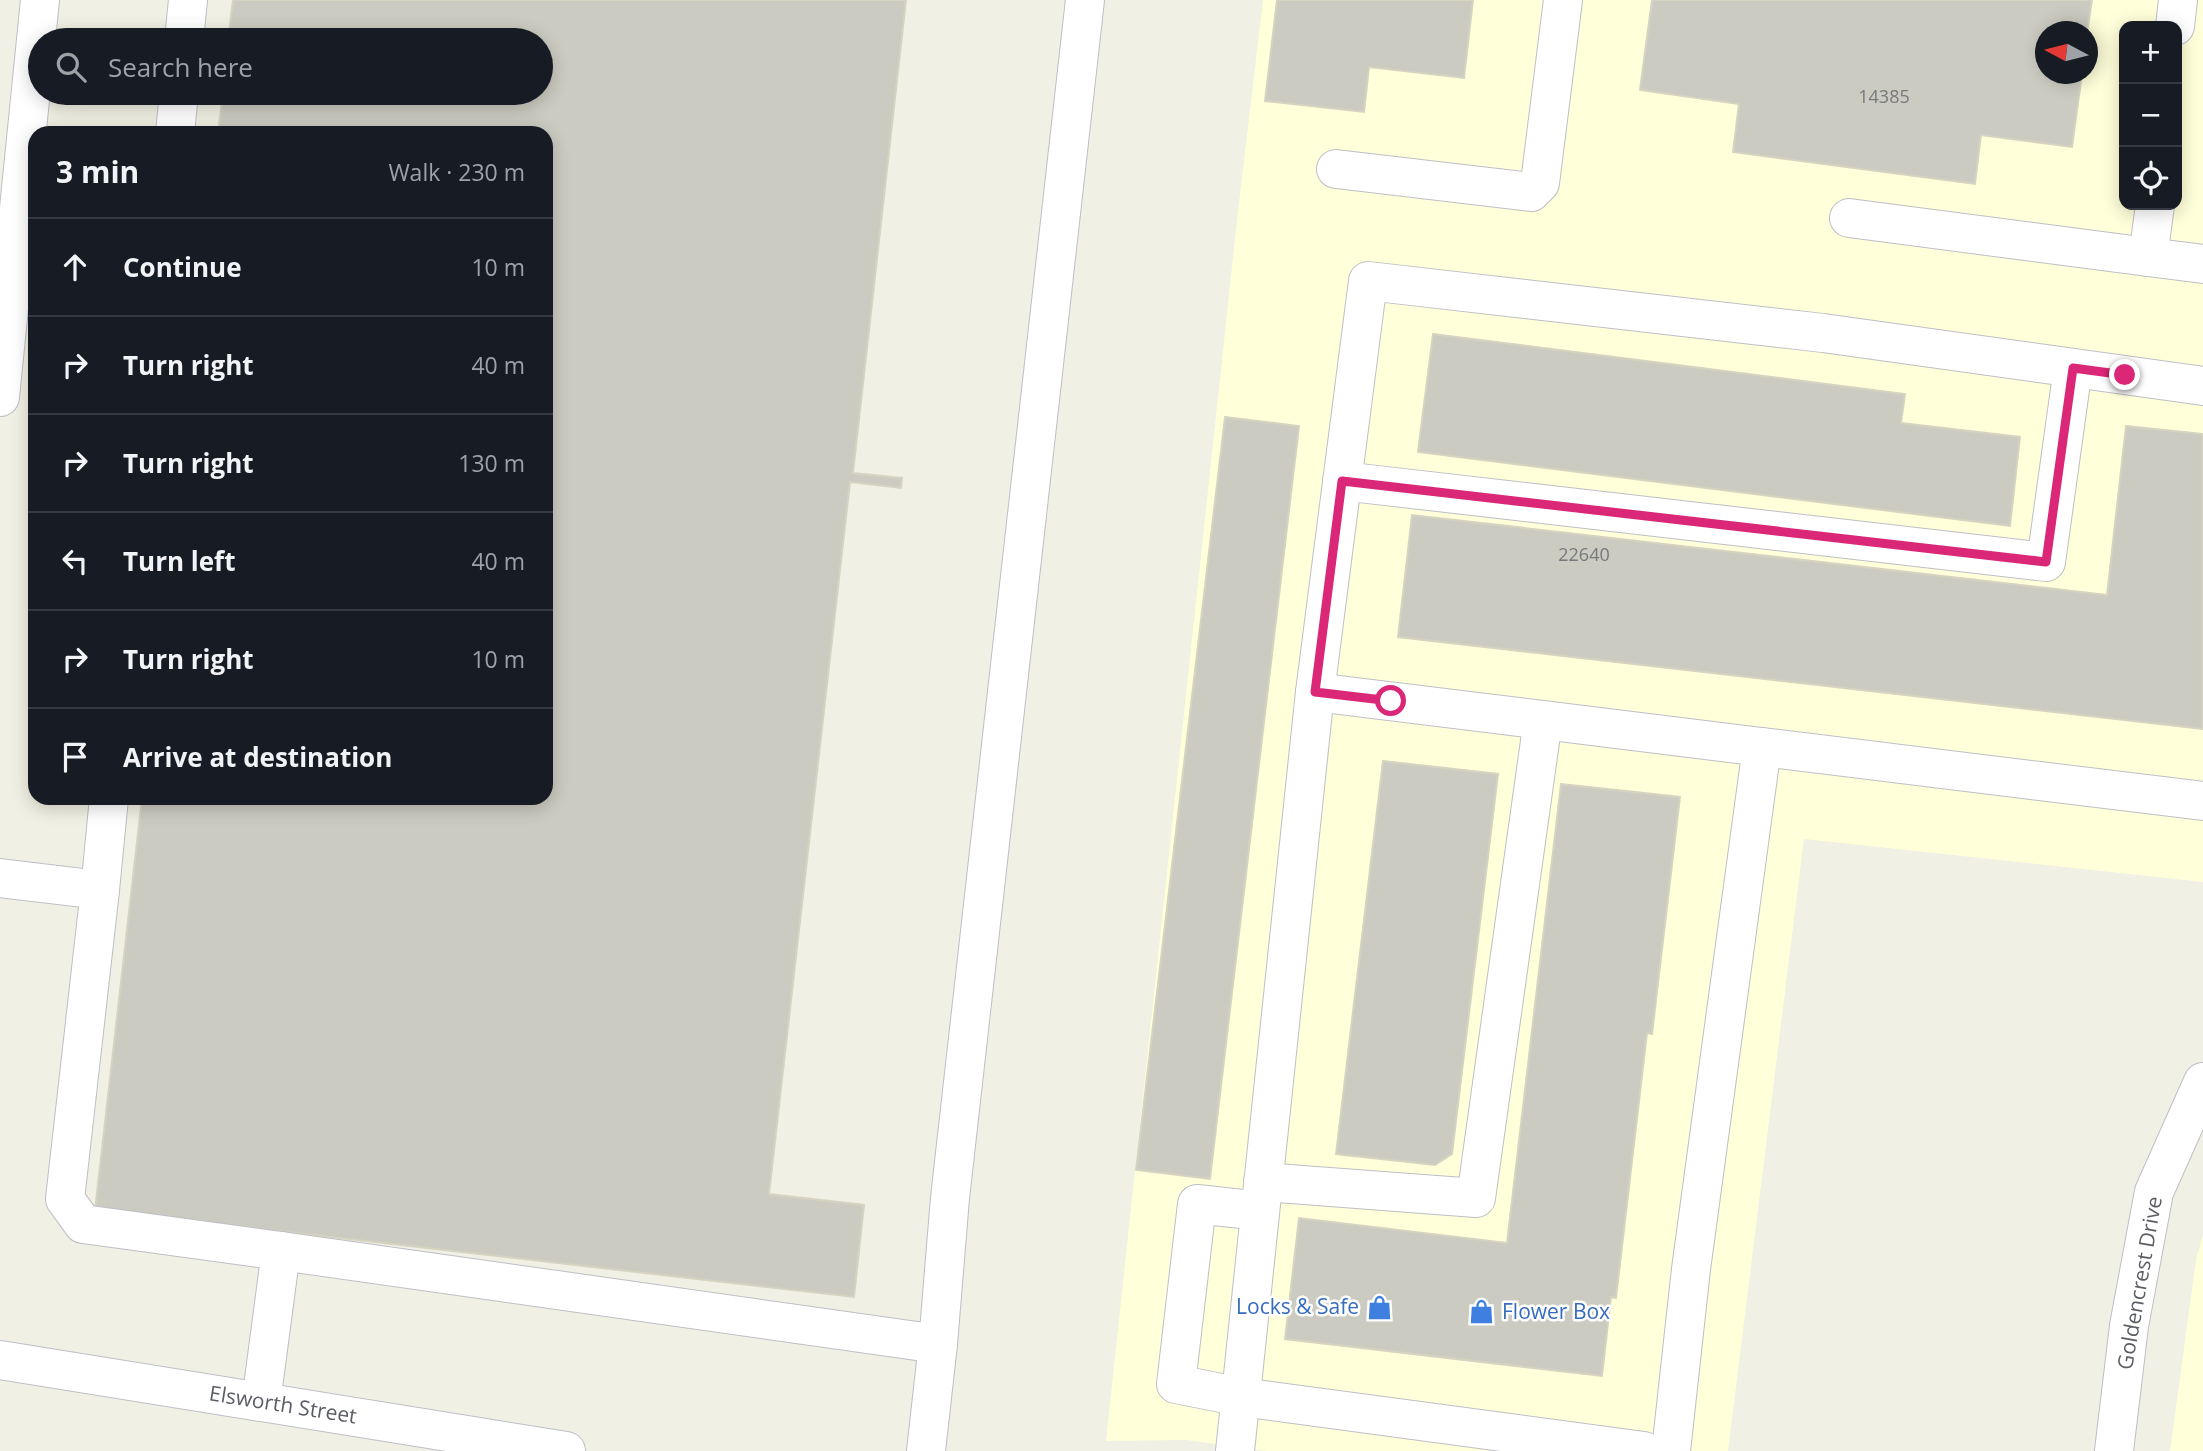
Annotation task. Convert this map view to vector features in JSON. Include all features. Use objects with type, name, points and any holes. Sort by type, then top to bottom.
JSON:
[{"type":"street","points":[[37,28],[40,0]]},
{"type":"street","points":[[185,28],[188,0]]},
{"type":"street","points":[[926,1451],[951,1184],[1085,0]]},
{"type":"street","points":[[1336,169],[1531,192],[1540,183],[1563,0]]},
{"type":"street","points":[[2176,21],[2178,0]]},
{"type":"street","points":[[0,397],[29,105]]},
{"type":"street","points":[[176,126],[178,105]]},
{"type":"street","points":[[2148,257],[2154,210]]},
{"type":"street","points":[[1849,218],[2203,264]]},
{"type":"street","points":[[1235,1451],[1315,692],[1368,281],[1823,333],[2203,386]]},
{"type":"street","points":[[1342,481],[2046,562],[2073,368]]},
{"type":"street","points":[[1315,692],[2203,801]]},
{"type":"street","points":[[1543,720],[1476,1198],[1261,1197],[1197,1204],[1176,1384],[1241,1397],[1644,1451]]},
{"type":"street","points":[[1671,1451],[1691,1269],[1762,747]]},
{"type":"street","points":[[108,805],[65,1199],[83,1224],[938,1344]]},
{"type":"street","points":[[0,878],[100,890]]},
{"type":"street","name":"Goldencrest Drive","points":[[2114,1451],[2129,1326],[2154,1192],[2203,1082]]},
{"type":"street","points":[[261,1402],[281,1251]]},
{"type":"street","name":"Elsworth Street","points":[[0,1360],[566,1451]]},
{"type":"shaded area","points":[[1263,0],[2203,0],[2203,882],[1804,839],[1728,1451],[1266,1451],[1186,1440],[1106,1441]]},
{"type":"shaded area","points":[[2203,1235],[2203,1451],[2170,1451],[2196,1260]]},
{"type":"building","points":[[233,0],[906,0],[853,473],[902,478],[901,488],[850,482],[769,1194],[864,1205],[854,1297],[95,1210],[141,805],[553,805],[553,126],[219,126],[222,105],[553,105],[553,28],[230,28]]},
{"type":"building","points":[[1277,0],[1473,0],[1464,78],[1369,67],[1364,112],[1265,101]]},
{"type":"building","points":[[1652,0],[2092,0],[2089,21],[2035,21],[2035,84],[2081,84],[2072,147],[1981,135],[1975,184],[1733,152],[1739,104],[1640,90]]},
{"type":"building","points":[[1433,334],[1905,394],[1901,423],[2020,437],[2010,526],[1418,452]]},
{"type":"building","points":[[1225,417],[1299,426],[1210,1179],[1136,1170]]},
{"type":"building","points":[[2126,426],[2203,434],[2203,729],[1398,637],[1412,515],[2107,595]]},
{"type":"building","points":[[1383,761],[1498,774],[1452,1154],[1435,1165],[1336,1154]]},
{"type":"building","points":[[1561,784],[1680,797],[1652,1034],[1647,1033],[1616,1298],[1611,1297],[1602,1376],[1285,1339],[1299,1218],[1507,1243]]},
{"type":"place","name":"Locks & Safe","points":[[1379,1307]]},
{"type":"place","name":"Flower Box","points":[[1482,1312]]},
{"type":"route","points":[[1391,701],[1315,692],[1342,481],[2046,562],[2073,368],[2125,375]]}]
